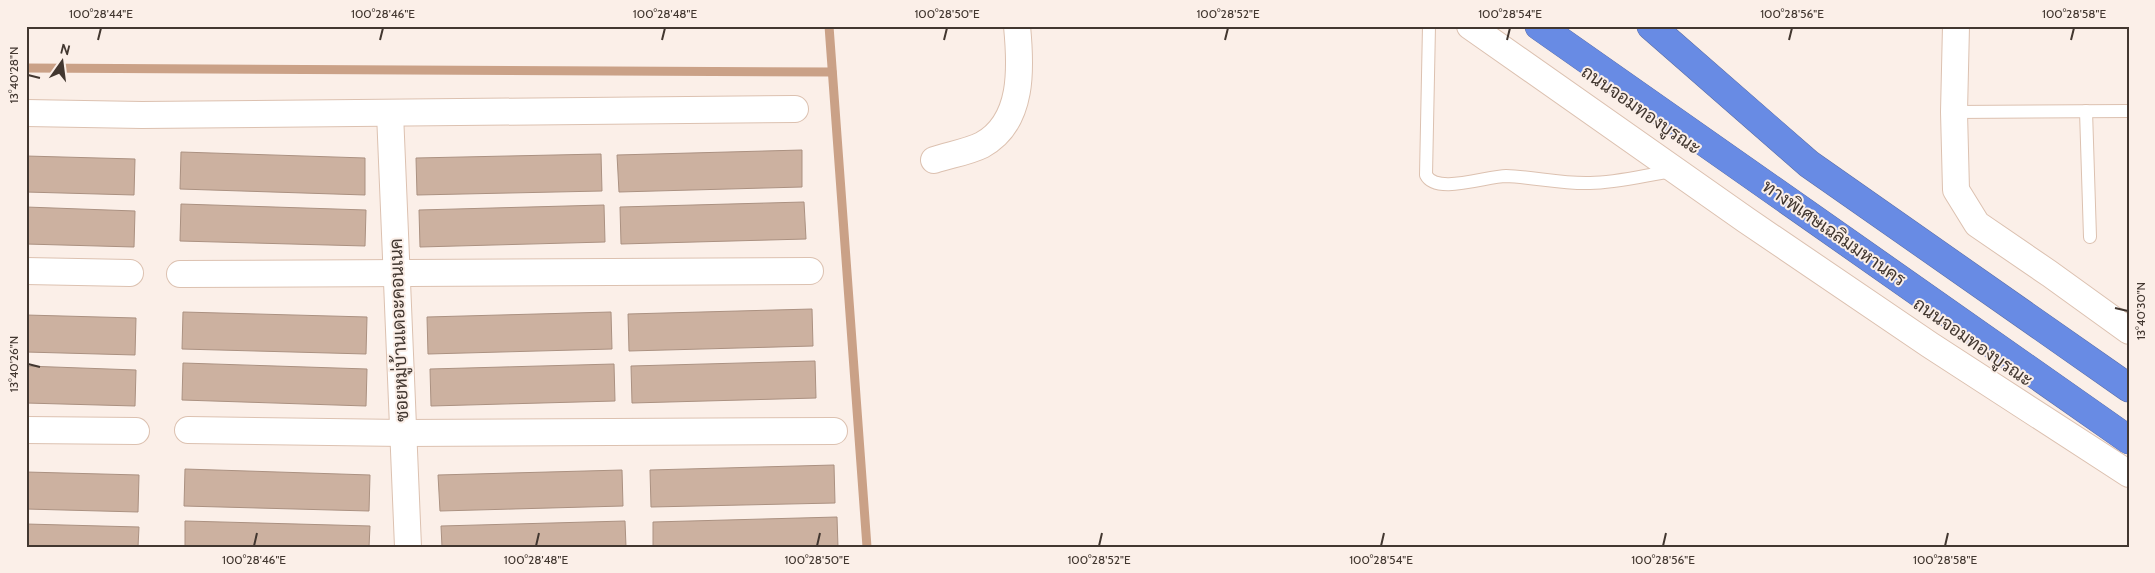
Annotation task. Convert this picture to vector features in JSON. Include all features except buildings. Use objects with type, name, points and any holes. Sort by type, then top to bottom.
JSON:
[{"type":"highway","name":"ทางพิเศษเฉลิมมหานคร","points":[[1539,26],[2129,440]]},
{"type":"highway","points":[[1651,26],[1809,164],[2128,388]]},
{"type":"street","points":[[934,160],[982,145],[1004,127],[1014,109],[1020,54],[1017,26]]},
{"type":"street","points":[[1470,26],[1930,345],[2129,474]]},
{"type":"street","name":"ถนนจอมทองบูรณะ","points":[[1522,26],[2129,451]]},
{"type":"street","points":[[1956,26],[1954,112],[1956,190],[1978,224],[2129,331]]},
{"type":"street","points":[[26,113],[142,115],[795,109]]},
{"type":"street","name":"ซอยหมู่บ้านเดอะคอนเนค","points":[[390,112],[408,547]]},
{"type":"street","points":[[26,271],[130,273]]},
{"type":"street","points":[[180,274],[810,271]]},
{"type":"street","points":[[26,430],[136,432]]},
{"type":"street","points":[[188,430],[403,433],[834,431]]},
{"type":"lane","points":[[1429,26],[1426,175],[1433,183],[1444,185],[1504,176],[1564,183],[1592,183],[1676,170]]},
{"type":"lane","points":[[2086,111],[2090,237]]},
{"type":"lane","points":[[1954,112],[2129,111]]},
{"type":"waterway","points":[[829,26],[867,547]]},
{"type":"waterway","points":[[26,68],[832,72]]}]
